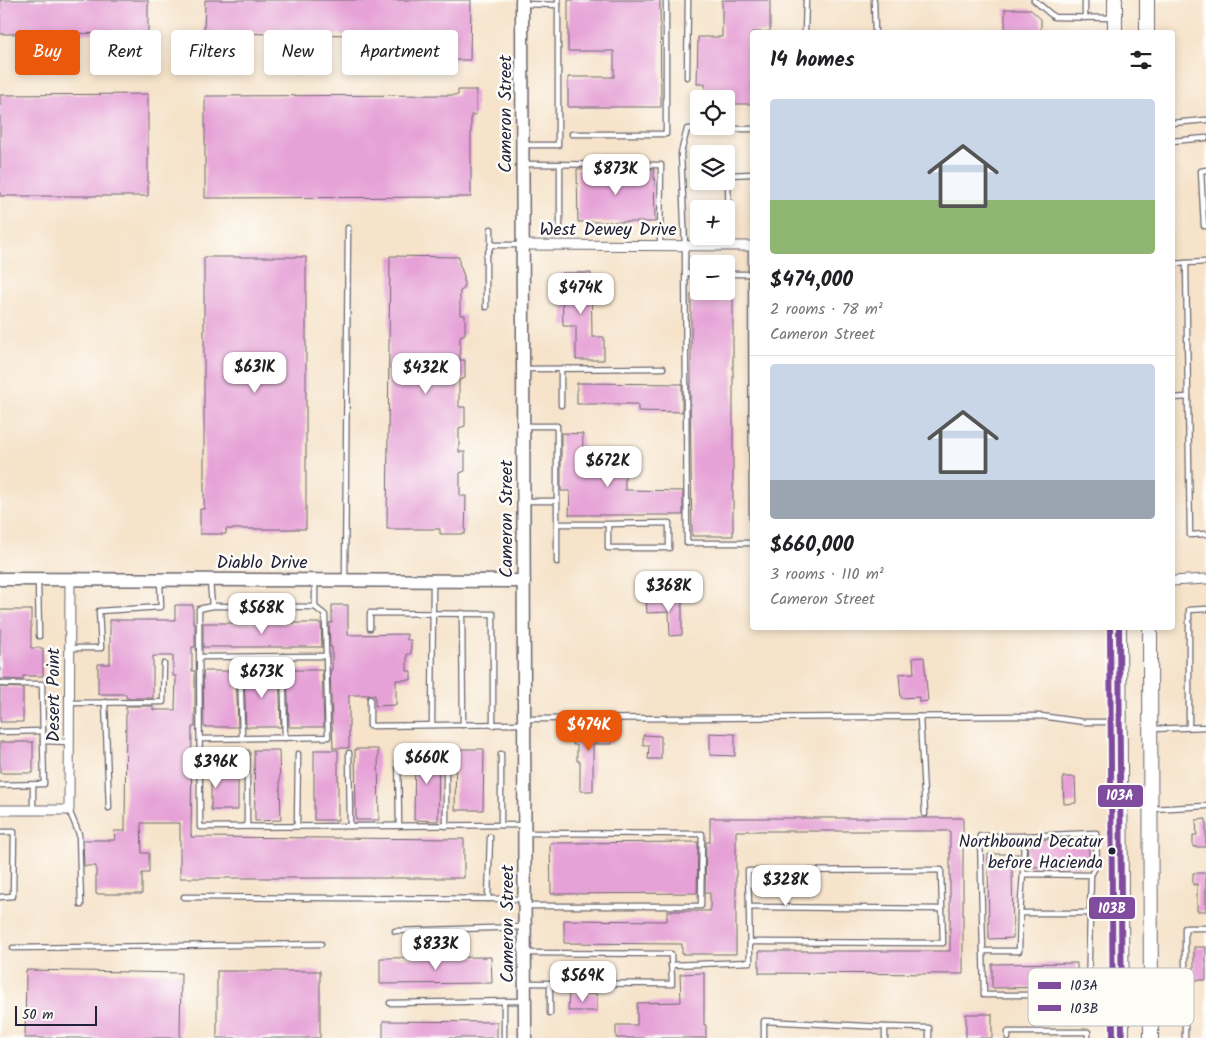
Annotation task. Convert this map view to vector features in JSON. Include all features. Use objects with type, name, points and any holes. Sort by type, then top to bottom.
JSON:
[{"type":"main road","points":[[1115,0],[1115,30]]},
{"type":"main road","points":[[1147,0],[1147,30]]},
{"type":"main road","points":[[1119,630],[1122,968]]},
{"type":"main road","points":[[1150,630],[1151,968]]},
{"type":"street","name":"Cameron Street","points":[[522,2],[525,1038]]},
{"type":"street","name":"West Dewey Drive","points":[[523,244],[750,246]]},
{"type":"street","points":[[1175,582],[1206,578]]},
{"type":"street","name":"Diablo Drive","points":[[0,579],[524,581]]},
{"type":"street","name":"Desert Point","points":[[69,810],[70,579]]},
{"type":"street","points":[[0,810],[69,810]]},
{"type":"lane","points":[[572,134],[666,134],[666,0]]},
{"type":"lane","points":[[687,77],[688,0]]},
{"type":"lane","points":[[805,30],[806,0]]},
{"type":"lane","points":[[874,0],[875,30]]},
{"type":"lane","points":[[1034,0],[1054,17],[1115,18]]},
{"type":"lane","points":[[1085,0],[1085,18]]},
{"type":"lane","points":[[522,2],[558,2],[558,145],[523,145]]},
{"type":"lane","points":[[1175,123],[1206,120]]},
{"type":"lane","points":[[750,129],[687,129],[681,153],[685,245],[687,543],[750,543]]},
{"type":"lane","points":[[1175,141],[1206,138]]},
{"type":"lane","points":[[523,164],[662,165],[660,245]]},
{"type":"lane","points":[[560,164],[560,225]]},
{"type":"lane","points":[[1206,170],[1201,171],[1204,226],[1206,226]]},
{"type":"lane","points":[[728,246],[728,175],[750,174]]},
{"type":"lane","points":[[344,580],[348,228]]},
{"type":"lane","points":[[486,307],[486,258],[491,244],[491,229]]},
{"type":"lane","points":[[491,244],[523,244]]},
{"type":"lane","points":[[1175,264],[1206,262]]},
{"type":"lane","points":[[1186,263],[1190,535],[1206,534]]},
{"type":"lane","points":[[685,274],[690,274]]},
{"type":"lane","points":[[735,274],[750,274]]},
{"type":"lane","points":[[523,369],[663,368]]},
{"type":"lane","points":[[561,369],[561,405]]},
{"type":"lane","points":[[1175,398],[1188,397]]},
{"type":"lane","points":[[523,426],[557,426],[557,562]]},
{"type":"lane","points":[[524,501],[557,501]]},
{"type":"lane","points":[[557,524],[669,523],[669,548],[608,548],[608,524]]},
{"type":"lane","points":[[38,579],[40,636]]},
{"type":"lane","points":[[69,648],[100,648],[99,611],[161,607],[160,579]]},
{"type":"lane","points":[[210,580],[212,606]]},
{"type":"lane","points":[[315,580],[315,607]]},
{"type":"lane","points":[[432,580],[432,725]]},
{"type":"lane","points":[[184,898],[488,899],[525,902],[701,906],[702,834],[524,829],[501,825],[200,827],[199,609],[212,606],[315,607],[325,615],[328,737],[200,739]]},
{"type":"lane","points":[[1189,727],[1189,610],[1206,609]]},
{"type":"lane","points":[[370,628],[370,613],[493,614],[493,725]]},
{"type":"lane","points":[[462,613],[463,725]]},
{"type":"lane","points":[[283,656],[284,738]]},
{"type":"lane","points":[[200,657],[326,656]]},
{"type":"lane","points":[[240,657],[242,738]]},
{"type":"lane","points":[[69,703],[163,702],[164,664]]},
{"type":"lane","points":[[0,683],[42,684],[44,741],[44,784],[0,785]]},
{"type":"lane","points":[[370,699],[370,726],[493,725],[524,721],[920,716],[1041,716],[1084,722],[1120,722]]},
{"type":"lane","points":[[105,702],[109,808]]},
{"type":"lane","points":[[920,716],[925,814]]},
{"type":"lane","points":[[1150,729],[1206,727]]},
{"type":"lane","points":[[0,732],[43,731]]},
{"type":"lane","points":[[44,741],[69,742]]},
{"type":"lane","points":[[247,753],[247,826]]},
{"type":"lane","points":[[349,753],[350,826]]},
{"type":"lane","points":[[297,826],[298,754]]},
{"type":"lane","points":[[398,754],[399,826]]},
{"type":"lane","points":[[501,754],[501,825]]},
{"type":"lane","points":[[446,758],[446,826]]},
{"type":"lane","points":[[33,785],[33,810]]},
{"type":"lane","points":[[1150,809],[1206,806]]},
{"type":"lane","points":[[69,810],[79,834],[81,905]]},
{"type":"lane","points":[[0,832],[14,832],[13,896],[0,896]]},
{"type":"lane","points":[[1028,995],[984,995],[980,836],[1096,833],[1097,864],[1091,875],[1089,968]]},
{"type":"lane","points":[[983,950],[1019,951],[1024,836]]},
{"type":"lane","points":[[488,899],[490,837]]},
{"type":"lane","points":[[672,965],[750,962],[748,870],[941,870],[943,943],[750,942]]},
{"type":"lane","points":[[1023,874],[1091,875]]},
{"type":"lane","points":[[749,907],[942,909]]},
{"type":"lane","points":[[1020,913],[1122,914]]},
{"type":"lane","points":[[394,931],[524,927]]},
{"type":"lane","points":[[1184,968],[1185,928],[1206,928]]},
{"type":"lane","points":[[13,948],[321,944]]},
{"type":"lane","points":[[525,953],[671,954],[672,984],[525,983]]},
{"type":"lane","points":[[550,984],[550,1012]]},
{"type":"lane","points":[[504,1001],[504,1038]]},
{"type":"lane","points":[[390,1004],[525,1001]]},
{"type":"lane","points":[[764,1038],[764,1021],[929,1028],[930,1038]]},
{"type":"lane","points":[[885,1027],[885,1038]]},
{"type":"lane","points":[[1008,1038],[1008,1032],[1088,1032],[1088,1038]]},
{"type":"building","points":[[0,0],[148,0],[148,30],[90,30],[90,33],[80,33],[80,30],[15,30],[15,34],[0,34]]},
{"type":"building","points":[[205,0],[471,0],[470,60],[458,60],[458,30],[342,30],[342,35],[332,35],[332,30],[264,30],[264,34],[254,34],[254,30],[204,30]]},
{"type":"building","points":[[568,0],[660,0],[661,107],[568,107],[568,77],[614,77],[614,51],[568,51]]},
{"type":"building","points":[[722,0],[770,0],[770,30],[750,30],[750,104],[735,104],[735,90],[705,90],[705,84],[697,84],[698,37],[722,37]]},
{"type":"building","points":[[1005,9],[1030,9],[1041,19],[1041,30],[1005,30]]},
{"type":"building","points":[[458,90],[476,90],[476,115],[471,115],[471,197],[205,198],[205,96],[458,95]]},
{"type":"building","points":[[148,94],[148,196],[0,196],[0,95]]},
{"type":"building","points":[[577,169],[654,169],[655,222],[578,222]]},
{"type":"building","points":[[390,256],[459,257],[459,263],[464,276],[464,289],[460,291],[460,315],[465,315],[465,334],[460,336],[460,360],[465,360],[465,378],[459,380],[459,407],[465,407],[465,426],[459,428],[459,452],[465,452],[465,471],[460,473],[460,496],[466,496],[465,534],[440,534],[440,529],[387,529]]},
{"type":"building","points":[[204,257],[306,257],[306,529],[226,529],[226,534],[200,534],[200,509],[204,509]]},
{"type":"building","points":[[562,273],[591,273],[592,337],[604,337],[604,360],[576,360],[576,326],[563,326]]},
{"type":"building","points":[[691,300],[733,300],[733,536],[692,536]]},
{"type":"building","points":[[577,383],[682,384],[682,412],[638,411],[638,404],[577,404]]},
{"type":"building","points":[[561,433],[583,434],[582,469],[625,471],[625,490],[683,491],[683,515],[569,515],[570,491],[561,491]]},
{"type":"building","points":[[682,599],[682,635],[670,636],[669,612],[647,613],[646,600]]},
{"type":"building","points":[[175,605],[193,605],[193,623],[195,623],[195,647],[192,647],[192,671],[195,671],[195,727],[192,727],[191,837],[464,839],[464,878],[180,878],[180,823],[141,823],[142,853],[149,853],[149,873],[142,873],[142,894],[96,894],[96,866],[84,866],[83,840],[115,840],[114,831],[125,831],[126,706],[153,706],[153,710],[175,710],[176,676],[173,676],[173,656],[153,656],[153,698],[126,698],[126,694],[98,694],[98,664],[110,664],[110,620],[175,620]]},
{"type":"building","points":[[332,605],[348,605],[348,635],[407,634],[407,640],[411,640],[411,654],[407,654],[407,671],[411,671],[411,680],[396,680],[396,705],[375,706],[375,695],[349,695],[349,748],[333,748],[330,670],[332,670],[332,647],[330,647],[329,623],[332,623]]},
{"type":"building","points":[[0,610],[31,610],[31,648],[43,648],[43,676],[23,676],[23,680],[0,679]]},
{"type":"building","points":[[203,623],[321,623],[322,647],[203,647]]},
{"type":"building","points":[[924,657],[928,701],[919,702],[919,697],[901,698],[899,674],[914,673],[913,658]]},
{"type":"building","points":[[322,670],[324,727],[289,727],[287,671]]},
{"type":"building","points":[[203,671],[236,671],[238,727],[204,727]]},
{"type":"building","points":[[244,671],[279,671],[281,727],[246,727]]},
{"type":"building","points":[[0,687],[23,688],[23,722],[0,722]]},
{"type":"building","points":[[573,728],[612,728],[612,744],[593,744],[593,791],[580,791],[580,761],[577,761],[577,745],[573,745]]},
{"type":"building","points":[[710,733],[735,734],[735,756],[710,755]]},
{"type":"building","points":[[643,735],[661,736],[661,759],[648,759],[649,745],[643,745]]},
{"type":"building","points":[[0,742],[33,742],[33,773],[0,773]]},
{"type":"building","points":[[238,749],[238,810],[211,810],[211,750]]},
{"type":"building","points":[[355,749],[378,749],[379,820],[356,820]]},
{"type":"building","points":[[415,749],[439,749],[438,821],[414,820]]},
{"type":"building","points":[[456,749],[484,749],[483,810],[455,810]]},
{"type":"building","points":[[254,750],[279,750],[281,820],[255,821]]},
{"type":"building","points":[[314,750],[338,750],[338,820],[314,820]]},
{"type":"building","points":[[1063,777],[1075,777],[1076,803],[1064,804]]},
{"type":"building","points":[[710,818],[963,818],[963,974],[759,973],[759,951],[950,951],[950,831],[736,831],[736,954],[682,954],[682,944],[564,943],[564,920],[667,921],[667,911],[710,911],[710,893],[705,893],[706,842],[710,842]]},
{"type":"building","points":[[1206,819],[1206,847],[1193,847],[1193,835],[1197,835],[1196,820]]},
{"type":"building","points":[[1089,839],[1089,866],[1027,867],[1028,840]]},
{"type":"building","points":[[698,842],[697,893],[551,894],[550,843]]},
{"type":"building","points":[[988,854],[1019,854],[1019,867],[1012,867],[1013,938],[989,939]]},
{"type":"building","points":[[1193,873],[1206,873],[1206,911],[1197,911],[1197,884],[1193,885]]},
{"type":"building","points":[[1194,947],[1206,947],[1206,980],[1194,980]]},
{"type":"building","points":[[491,957],[492,983],[380,984],[380,958]]},
{"type":"building","points":[[1077,963],[1077,968],[1028,968],[1028,988],[992,988],[992,964]]},
{"type":"building","points":[[26,970],[181,973],[180,1038],[25,1038]]},
{"type":"building","points":[[217,971],[320,971],[320,1038],[217,1038]]},
{"type":"building","points":[[704,973],[704,1025],[706,1025],[706,1038],[616,1038],[616,1025],[637,1025],[637,1003],[681,1002],[680,974]]},
{"type":"building","points":[[569,994],[597,994],[597,1011],[568,1011]]},
{"type":"building","points":[[966,1014],[992,1014],[992,1038],[966,1038]]},
{"type":"building","points":[[383,1021],[497,1022],[497,1038],[383,1038]]},
{"type":"transit line","name":"103B","points":[[1110,630],[1112,968]]},
{"type":"transit line","name":"103A","points":[[1119,630],[1121,968]]},
{"type":"transit line","name":"103B","points":[[1113,1026],[1113,1038]]},
{"type":"transit line","name":"103A","points":[[1122,1026],[1122,1038]]},
{"type":"place","name":"Northbound Decatur before Hacienda","points":[[1112,851]]}]
